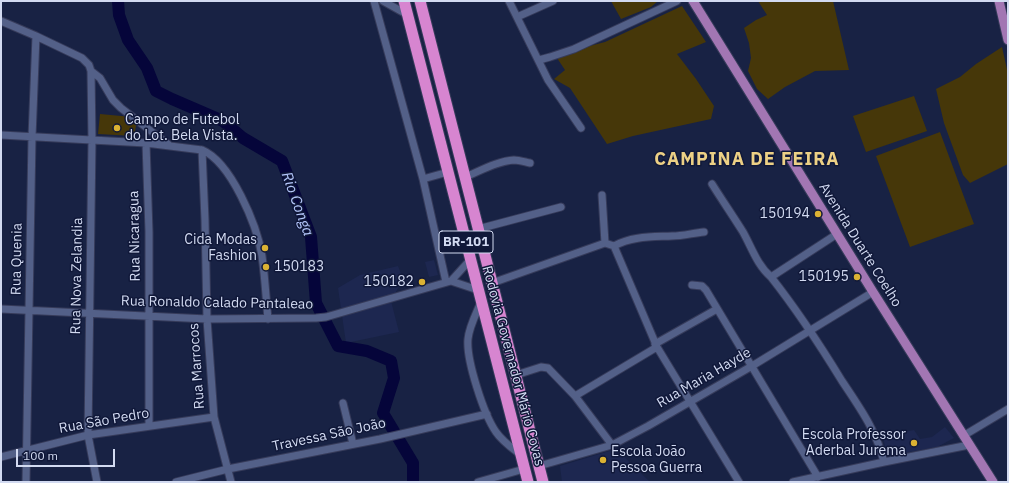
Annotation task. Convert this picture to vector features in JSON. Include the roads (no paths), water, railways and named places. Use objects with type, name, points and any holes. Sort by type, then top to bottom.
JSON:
[{"type":"highway","name":"Rodovia Governador Mário Covas","points":[[404,1],[528,482]]},
{"type":"highway","name":"Rodovia Governador Mário Covas","points":[[420,1],[543,482]]},
{"type":"main road","name":"Avenida Duarte Coelho","points":[[693,1],[872,292],[993,482]]},
{"type":"main road","points":[[999,1],[1008,40]]},
{"type":"street","points":[[374,1],[423,179],[448,282]]},
{"type":"street","points":[[383,1],[408,15]]},
{"type":"street","points":[[509,1],[548,80],[581,128]]},
{"type":"street","points":[[517,17],[553,1]]},
{"type":"street","points":[[539,60],[550,58],[574,49],[677,1]]},
{"type":"street","points":[[1,21],[82,58],[89,65],[92,71],[100,78],[113,100],[121,108],[170,146]]},
{"type":"street","name":"Rua Quenia","points":[[26,482],[32,137],[36,36]]},
{"type":"street","name":"Rua Nova Zelandia","points":[[92,71],[88,434],[97,482]]},
{"type":"street","points":[[1,135],[146,143],[202,150],[214,157],[228,175],[243,199],[257,237],[262,255],[268,319]]},
{"type":"street","name":"Rua Nicaragua","points":[[146,143],[150,316],[149,426]]},
{"type":"street","name":"Rua Marrocos","points":[[202,150],[206,220],[207,319],[214,417],[231,482]]},
{"type":"street","points":[[465,178],[504,162],[516,160],[530,163]]},
{"type":"street","points":[[423,179],[448,172]]},
{"type":"street","points":[[712,184],[760,264],[772,277],[810,330],[870,426],[880,446],[884,462]]},
{"type":"street","points":[[602,195],[605,243]]},
{"type":"street","points":[[478,229],[561,207]]},
{"type":"street","points":[[492,283],[605,243],[614,246],[636,238],[674,236],[704,232]]},
{"type":"street","points":[[772,277],[837,234]]},
{"type":"street","points":[[614,246],[656,345],[739,482]]},
{"type":"street","points":[[448,282],[470,260]]},
{"type":"street","points":[[448,282],[478,290]]},
{"type":"street","name":"Rua Ronaldo Calado Pantaleao","points":[[1,309],[207,319],[316,318],[326,317],[448,282]]},
{"type":"street","points":[[692,285],[702,286],[706,290],[818,477]]},
{"type":"street","name":"Rua Maria Hayde","points":[[539,466],[612,444],[690,402],[752,366],[872,292]]},
{"type":"street","points":[[481,302],[468,339],[468,347],[478,389],[487,414],[496,432],[502,440],[521,456]]},
{"type":"street","points":[[575,396],[717,309]]},
{"type":"street","points":[[516,376],[541,367],[548,368],[575,396],[612,444]]},
{"type":"street","points":[[343,403],[353,444]]},
{"type":"street","points":[[964,436],[1008,409]]},
{"type":"street","name":"Travessa São João","points":[[176,482],[228,469],[380,439],[487,414]]},
{"type":"street","name":"Rua São Pedro","points":[[1,457],[88,434],[214,417]]},
{"type":"street","points":[[792,482],[809,480],[884,462],[969,445]]},
{"type":"street","points":[[478,482],[524,469]]},
{"type":"waterway","name":"Rio Conga","points":[[118,1],[119,15],[128,40],[147,68],[156,91],[223,121],[243,138],[282,161],[311,237],[316,303],[338,346],[367,351],[391,361],[394,378],[383,413],[413,463],[413,482]]},
{"type":"place","name":"Campo de Futebol do Lot. Bela Vista.","points":[[117,128]]},
{"type":"place","name":"150194","points":[[818,214]]},
{"type":"place","name":"Cida Modas Fashion","points":[[265,248]]},
{"type":"place","name":"150183","points":[[266,267]]},
{"type":"place","name":"150195","points":[[857,277]]},
{"type":"place","name":"150182","points":[[422,282]]},
{"type":"place","name":"Escola Professor Aderbal Jurema","points":[[914,443]]},
{"type":"place","name":"Escola João Pessoa Guerra","points":[[603,460]]},
{"type":"district","name":"CAMPINA DE FEIRA","points":[[747,160]]}]
